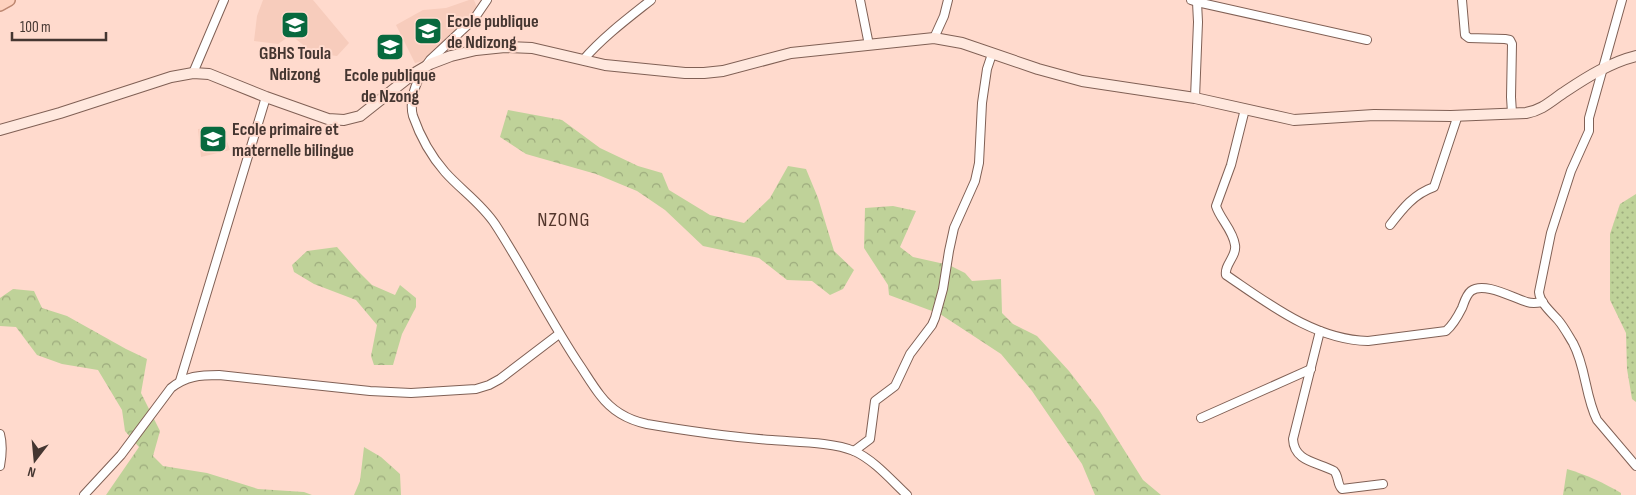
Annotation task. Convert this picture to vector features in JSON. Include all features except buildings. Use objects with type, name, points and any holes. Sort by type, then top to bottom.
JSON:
[{"type":"main road","points":[[0,5],[9,0]]},
{"type":"street","points":[[193,73],[224,0]]},
{"type":"street","points":[[0,130],[60,113],[171,77],[193,73],[209,74],[328,119],[344,120],[360,116],[424,67],[474,19],[487,0]]},
{"type":"street","points":[[583,60],[614,29],[650,0]]},
{"type":"street","points":[[860,0],[869,45]]},
{"type":"street","points":[[934,38],[944,16],[948,0]]},
{"type":"street","points":[[1462,0],[1465,35],[1469,38],[1510,40],[1512,44],[1512,113]]},
{"type":"street","points":[[1622,0],[1589,118],[1589,131],[1572,171],[1548,244],[1539,297],[1559,321],[1574,346],[1597,420],[1636,466]]},
{"type":"street","points":[[1195,98],[1198,22],[1195,1],[1367,40]]},
{"type":"street","points":[[906,495],[873,464],[854,451],[829,445],[701,433],[634,421],[610,407],[559,334],[542,301],[494,223],[478,203],[444,171],[419,132],[412,114],[412,103],[424,67],[451,56],[476,50],[505,47],[532,48],[620,67],[704,73],[723,71],[791,53],[934,38],[962,44],[1038,69],[1082,80],[1195,98],[1294,120],[1374,115],[1458,115],[1536,111],[1581,81],[1622,60],[1636,56]]},
{"type":"street","points":[[854,451],[870,439],[875,401],[895,386],[910,354],[936,318],[943,289],[948,250],[954,228],[975,181],[979,163],[982,103],[987,69],[992,54]]},
{"type":"street","points":[[180,381],[266,97]]},
{"type":"street","points":[[1245,109],[1231,165],[1216,206],[1227,224],[1235,245],[1234,253],[1225,272],[1226,275],[1267,303],[1320,331],[1340,338],[1368,341],[1446,331],[1461,310],[1469,292],[1476,288],[1503,293],[1534,304],[1543,302]]},
{"type":"street","points":[[1390,225],[1401,210],[1422,191],[1434,187],[1458,115]]},
{"type":"street","points":[[1320,331],[1293,439],[1293,447],[1307,460],[1334,471],[1337,474],[1342,489],[1383,484]]},
{"type":"street","points":[[84,495],[121,454],[163,396],[180,381],[191,377],[219,375],[370,391],[410,393],[476,389],[500,379],[559,334]]},
{"type":"street","points":[[1201,418],[1311,369]]},
{"type":"street","points":[[0,434],[2,453],[0,466]]},
{"type":"shaded area","name":"GBHS Toula Ndizong","points":[[263,0],[313,0],[349,43],[337,56],[313,53],[291,35],[278,44],[254,41],[257,16]]},
{"type":"shaded area","name":"Ecole publique de Ndizong","points":[[474,0],[478,10],[423,61],[415,63],[396,25],[423,10],[446,8]]},
{"type":"shaded area","name":"Ecole primaire et maternelle bilingue","points":[[222,127],[230,150],[201,157],[198,129]]},
{"type":"green space","points":[[508,110],[562,120],[600,148],[638,166],[662,173],[669,190],[710,215],[744,223],[770,198],[788,166],[806,169],[818,198],[834,251],[854,270],[843,289],[830,295],[812,281],[787,280],[759,258],[703,246],[665,210],[637,191],[596,174],[526,154],[500,137]]},
{"type":"green space","points":[[1636,194],[1636,402],[1632,399],[1627,369],[1626,333],[1610,300],[1610,234],[1620,204]]},
{"type":"green space","points":[[893,206],[916,211],[900,247],[913,257],[949,265],[965,273],[972,281],[1001,279],[1002,313],[1013,324],[1037,336],[1069,371],[1099,410],[1143,480],[1161,495],[1095,495],[1082,464],[1032,391],[1001,354],[940,314],[889,295],[888,285],[864,248],[865,208]]},
{"type":"green space","points":[[337,247],[372,285],[395,295],[400,285],[416,298],[416,307],[402,334],[393,365],[374,365],[371,356],[377,325],[356,300],[314,284],[294,272],[292,265],[307,251]]},
{"type":"green space","points":[[13,289],[34,291],[42,308],[67,316],[147,359],[141,393],[160,431],[153,456],[163,466],[207,473],[258,489],[304,492],[312,495],[106,495],[139,447],[125,431],[122,410],[98,370],[62,364],[37,355],[16,327],[0,326],[0,298]]},
{"type":"green space","points":[[364,447],[381,457],[400,474],[401,495],[354,495],[360,481]]},
{"type":"green space","points":[[1567,469],[1602,483],[1621,493],[1621,495],[1563,495]]},
{"type":"place","name":"GBHS Toula Ndizong","points":[[295,25]]},
{"type":"place","name":"Ecole publique de Ndizong","points":[[428,31]]},
{"type":"place","name":"Ecole publique de Nzong","points":[[390,47]]},
{"type":"place","name":"Ecole primaire et maternelle bilingue","points":[[213,139]]},
{"type":"district","name":"NZONG","points":[[564,220]]}]
